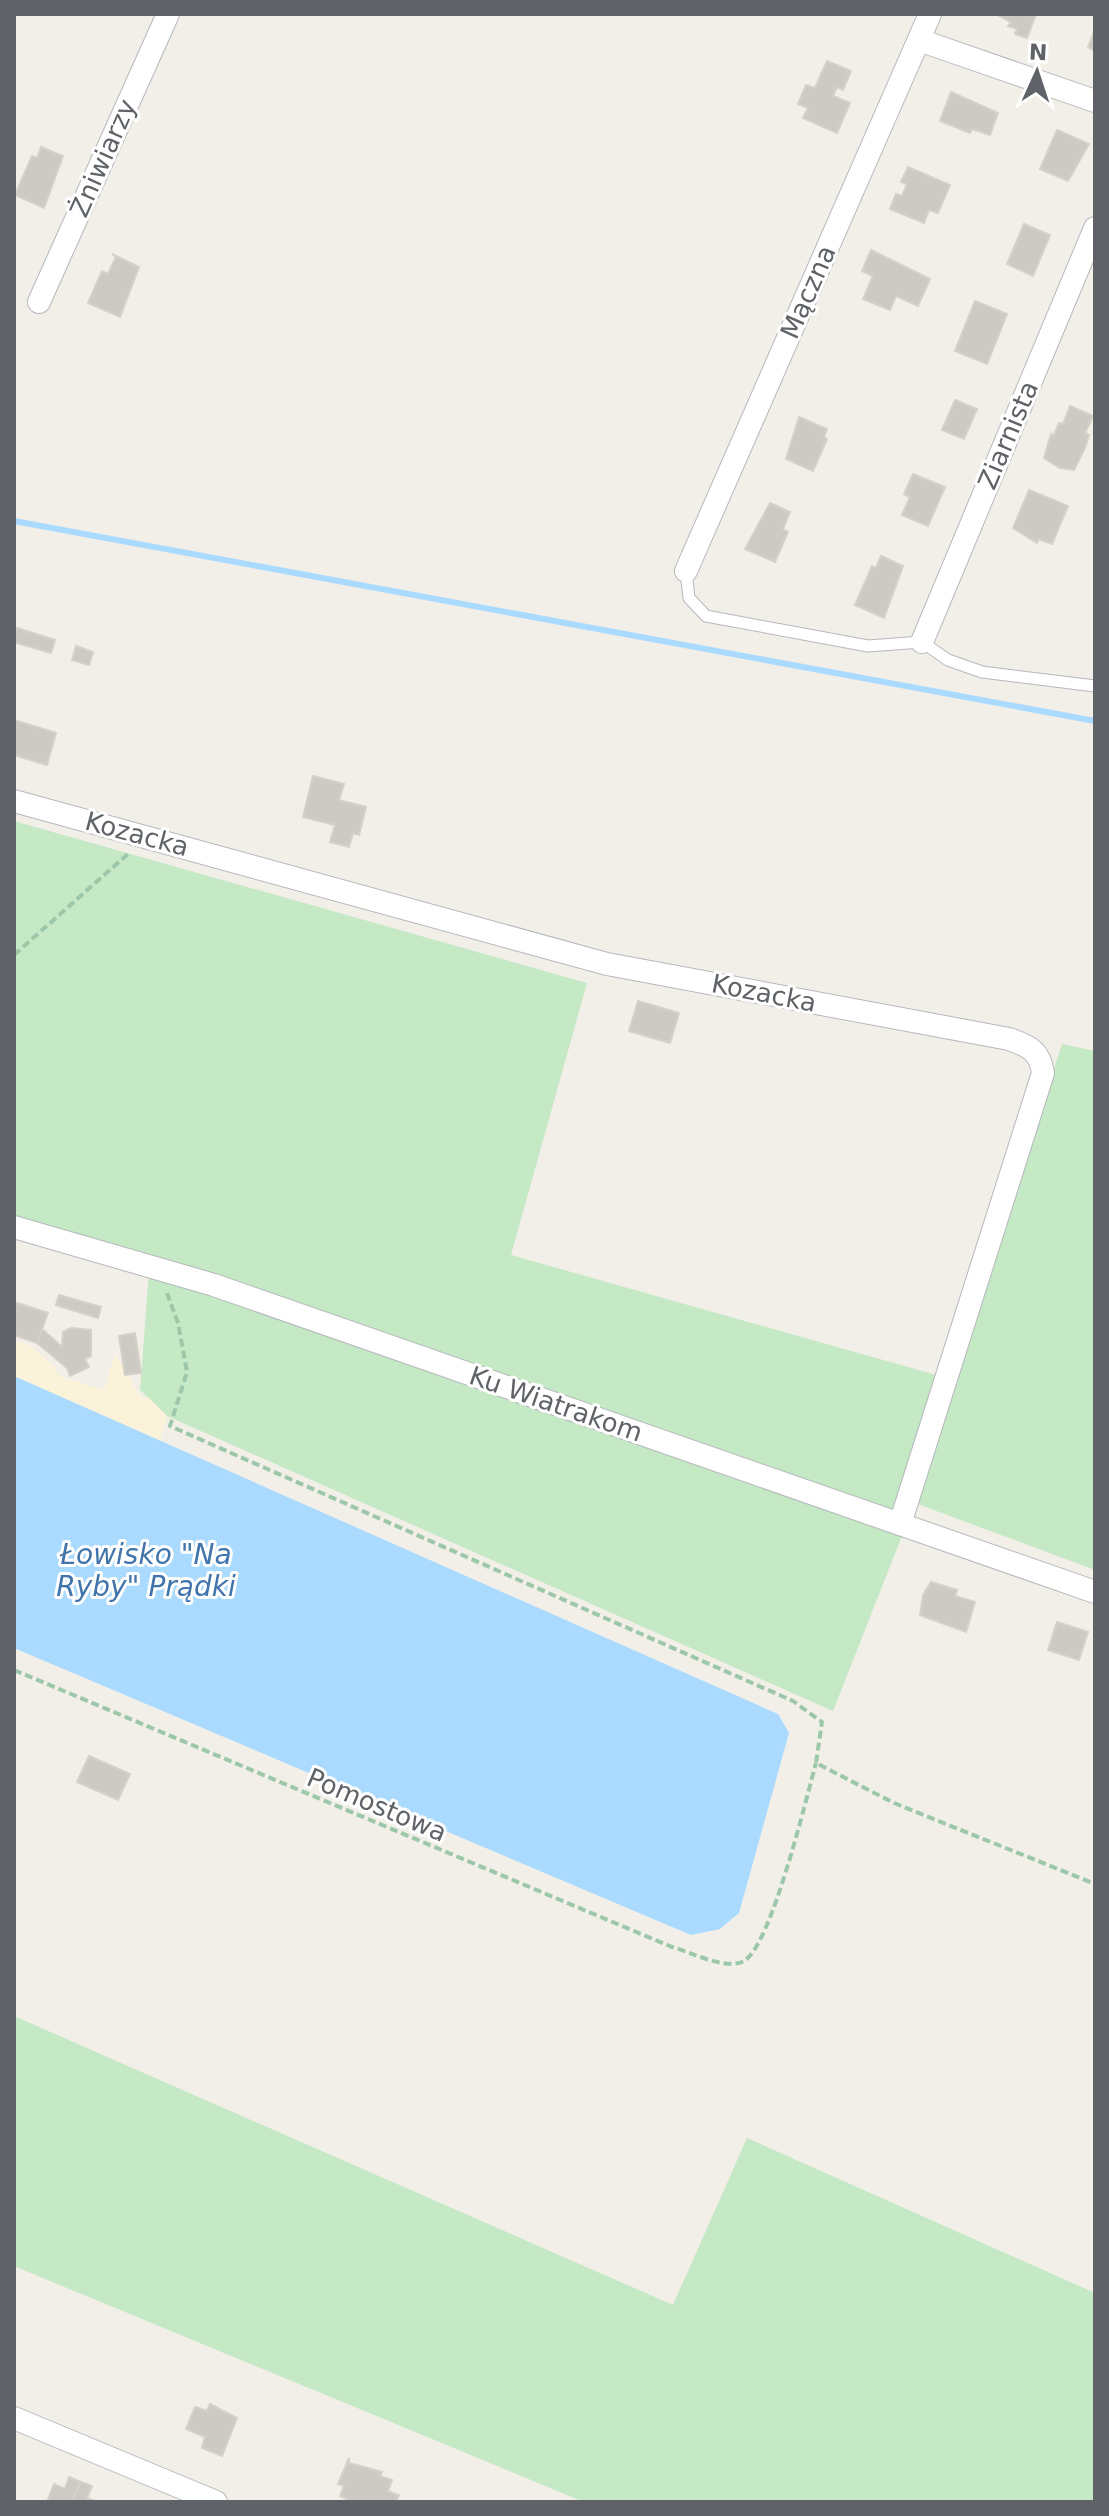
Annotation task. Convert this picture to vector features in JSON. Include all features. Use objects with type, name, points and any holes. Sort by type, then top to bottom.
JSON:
[{"type":"street","name":"Żniwiarzy","points":[[39,302],[168,14]]},
{"type":"street","name":"Mączna","points":[[686,571],[930,14]]},
{"type":"street","points":[[919,40],[1095,101]]},
{"type":"street","name":"Ziarnista","points":[[922,642],[1095,228]]},
{"type":"street","name":"Kozacka","points":[[14,801],[607,964],[1009,1039],[1034,1050],[1043,1073],[900,1524]]},
{"type":"street","name":"Ku Wiatrakom","points":[[14,1227],[244,1295],[1095,1592]]},
{"type":"street","points":[[14,2418],[216,2502]]},
{"type":"lane","points":[[686,571],[689,598],[706,616],[868,646],[922,642],[948,660],[982,672],[1095,686]]},
{"type":"path","points":[[14,955],[148,837]]},
{"type":"path","points":[[158,1268],[178,1323],[187,1372],[170,1426],[793,1701],[822,1722],[816,1763],[894,1803],[1095,1884]]},
{"type":"path","name":"Pomostowa","points":[[14,1670],[672,1947],[730,1965],[744,1961],[756,1949],[773,1909],[816,1763]]},
{"type":"green space","points":[[14,821],[587,983],[511,1255],[954,1380],[1062,1044],[1095,1051],[1095,1570],[915,1503],[833,1711],[167,1416],[140,1390],[150,1258],[14,1219]]},
{"type":"green space","points":[[14,2016],[673,2305],[747,2138],[1095,2293],[1095,2502],[584,2502],[14,2266]]},
{"type":"sand","points":[[14,1335],[16,1341],[31,1346],[56,1368],[55,1372],[61,1377],[104,1390],[115,1354],[142,1399],[149,1398],[167,1416],[160,1441],[14,1376]]},
{"type":"water","name":"Łowisko \"Na Ryby\" Prądki","points":[[14,1376],[778,1714],[789,1733],[739,1913],[720,1929],[691,1935],[14,1648]]},
{"type":"building","points":[[996,14],[1036,14],[1027,38],[1015,34],[1017,29],[1008,26],[1011,22]]},
{"type":"building","points":[[1095,30],[1095,51],[1088,47]]},
{"type":"building","points":[[827,61],[851,71],[843,90],[837,87],[833,96],[850,103],[837,133],[803,118],[808,108],[798,104],[806,85],[815,88]]},
{"type":"building","points":[[951,92],[998,113],[990,135],[972,129],[970,133],[940,121]]},
{"type":"building","points":[[1057,130],[1089,144],[1068,181],[1040,169]]},
{"type":"building","points":[[41,147],[63,156],[44,208],[15,195],[32,156],[37,158]]},
{"type":"building","points":[[908,167],[950,185],[938,213],[929,210],[924,223],[890,209],[896,194],[902,196],[907,184],[901,182]]},
{"type":"building","points":[[1024,224],[1050,235],[1033,276],[1007,264]]},
{"type":"building","points":[[871,250],[930,279],[918,306],[896,296],[890,310],[863,299],[873,276],[862,271]]},
{"type":"building","points":[[112,254],[139,267],[120,317],[88,303],[102,271],[108,274],[116,257]]},
{"type":"building","points":[[975,301],[1007,314],[987,364],[955,351]]},
{"type":"building","points":[[955,400],[977,409],[964,439],[942,430]]},
{"type":"building","points":[[1070,406],[1093,416],[1085,433],[1089,435],[1085,448],[1074,470],[1060,468],[1044,458],[1051,434],[1054,435],[1059,423],[1063,424]]},
{"type":"building","points":[[799,417],[827,429],[824,437],[827,439],[813,471],[786,459]]},
{"type":"building","points":[[913,474],[945,487],[928,526],[902,515],[910,497],[904,494]]},
{"type":"building","points":[[1029,490],[1068,506],[1052,544],[1038,539],[1037,543],[1013,528]]},
{"type":"building","points":[[770,503],[790,512],[783,529],[788,532],[775,562],[745,549]]},
{"type":"building","points":[[881,556],[903,566],[884,618],[855,605],[872,566],[876,568]]},
{"type":"building","points":[[17,628],[55,640],[51,653],[14,642]]},
{"type":"building","points":[[76,646],[93,652],[89,665],[72,660]]},
{"type":"building","points":[[14,720],[56,733],[47,765],[14,755]]},
{"type":"building","points":[[313,776],[344,784],[339,800],[366,807],[359,835],[353,833],[349,847],[330,842],[335,825],[303,817]]},
{"type":"building","points":[[638,1001],[679,1013],[670,1043],[629,1031]]},
{"type":"building","points":[[59,1295],[101,1307],[98,1318],[56,1305]]},
{"type":"building","points":[[14,1302],[48,1313],[37,1343],[14,1335]]},
{"type":"building","points":[[71,1328],[91,1330],[91,1356],[85,1359],[89,1367],[70,1376],[67,1368],[37,1343],[42,1329],[62,1347],[63,1332]]},
{"type":"building","points":[[135,1333],[141,1373],[125,1375],[119,1336]]},
{"type":"building","points":[[931,1582],[957,1590],[955,1596],[975,1602],[966,1632],[920,1615],[923,1595]]},
{"type":"building","points":[[1057,1622],[1088,1632],[1079,1660],[1048,1650]]},
{"type":"building","points":[[89,1756],[130,1774],[118,1800],[77,1782]]},
{"type":"building","points":[[210,2404],[237,2418],[222,2456],[202,2448],[205,2437],[186,2429],[195,2407],[207,2411]]},
{"type":"building","points":[[349,2458],[349,2463],[382,2472],[380,2476],[392,2480],[388,2491],[399,2495],[396,2502],[353,2502],[340,2496],[344,2486],[338,2484]]},
{"type":"building","points":[[69,2477],[81,2482],[72,2502],[47,2502],[54,2484],[65,2489]]},
{"type":"building","points":[[81,2482],[92,2486],[87,2498],[97,2502],[72,2502]]},
{"type":"waterway","points":[[14,521],[1095,721]]}]
